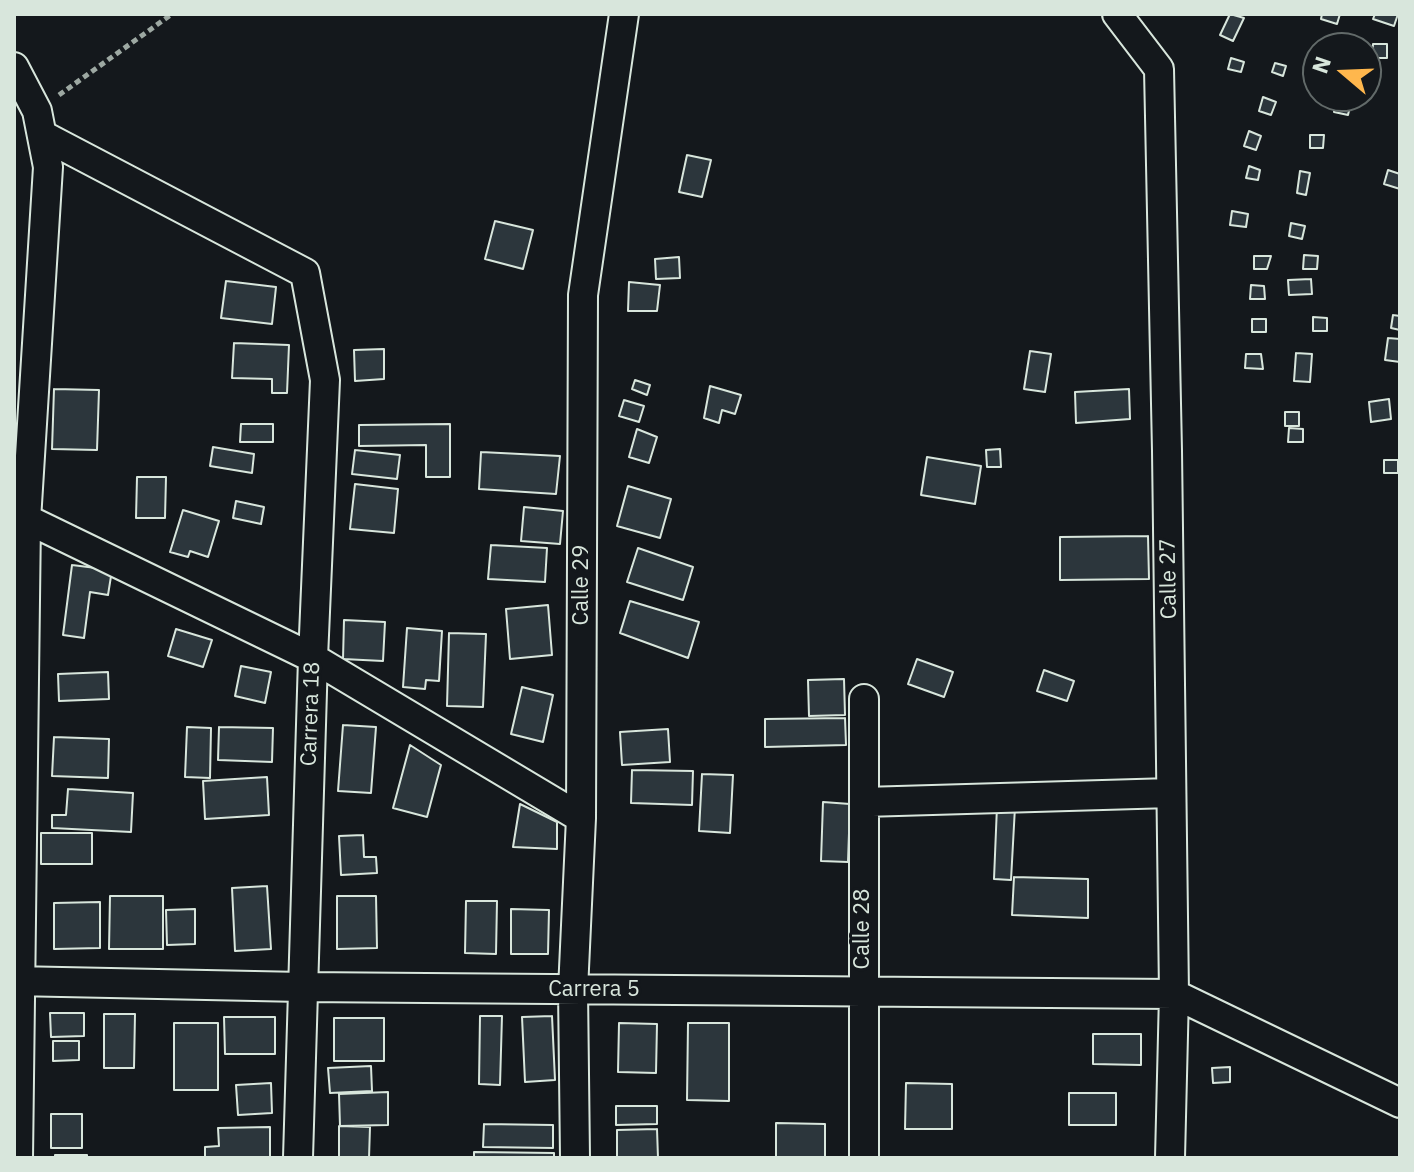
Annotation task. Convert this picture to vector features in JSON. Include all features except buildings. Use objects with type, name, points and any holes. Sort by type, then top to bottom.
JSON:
[{"type":"street","name":"Calle 29","points":[[575,1158],[573,990],[581,818],[583,295],[624,14]]},
{"type":"street","name":"Calle 27","points":[[1117,14],[1159,69],[1174,994],[1170,1158]]},
{"type":"street","points":[[14,67],[39,123],[48,167],[20,516],[18,1158]]},
{"type":"street","name":"Carrera 18","points":[[39,123],[305,273],[325,380],[298,1158]]},
{"type":"street","points":[[20,516],[313,658],[581,818]]},
{"type":"street","name":"Calle 28","points":[[864,699],[864,1158]]},
{"type":"street","points":[[864,802],[1171,793]]},
{"type":"street","name":"Carrera 5","points":[[17,981],[302,987],[1174,994]]},
{"type":"street","points":[[1174,994],[1400,1103]]},
{"type":"path","points":[[39,123],[172,14]]}]
